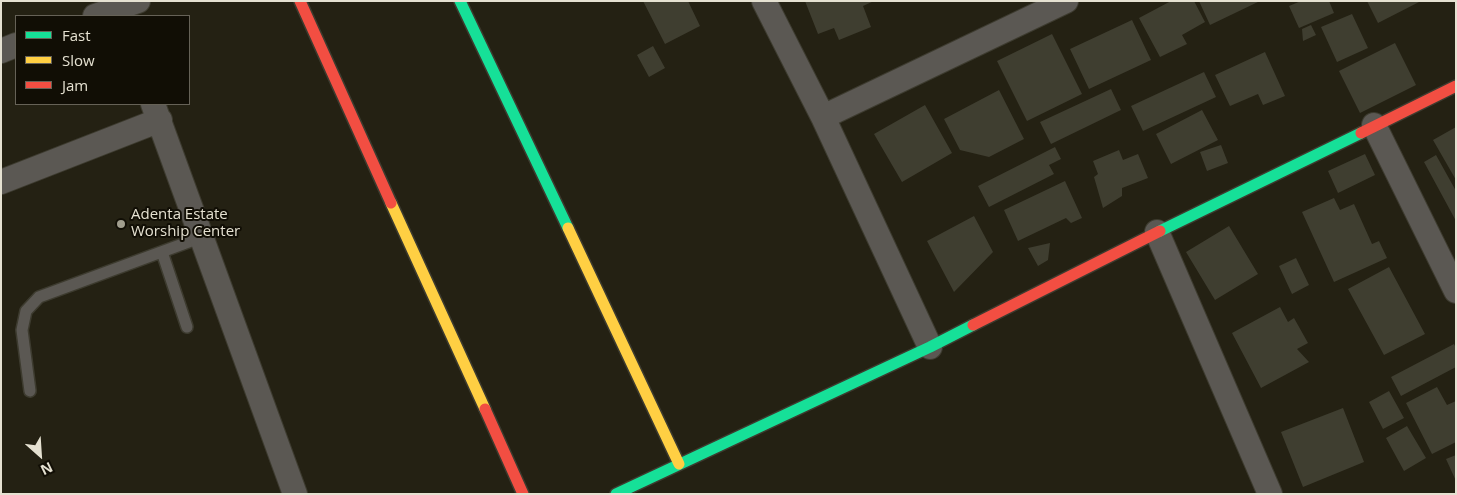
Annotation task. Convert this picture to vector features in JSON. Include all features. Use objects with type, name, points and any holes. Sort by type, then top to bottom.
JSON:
[{"type":"street","points":[[109,14],[138,1]]},
{"type":"street","points":[[300,1],[522,494]]},
{"type":"street","points":[[460,1],[679,464]]},
{"type":"street","points":[[764,1],[822,117],[930,346]]},
{"type":"street","points":[[822,117],[1066,1]]},
{"type":"street","points":[[1,51],[15,45]]},
{"type":"street","points":[[616,494],[930,346],[1157,232],[1456,86]]},
{"type":"street","points":[[1,182],[157,112],[295,494]]},
{"type":"street","points":[[1374,125],[1456,291]]},
{"type":"street","points":[[1157,232],[1264,492]]},
{"type":"lane","points":[[30,391],[22,330],[26,311],[39,297],[202,237]]},
{"type":"lane","points":[[162,252],[187,327]]},
{"type":"building","points":[[643,1],[688,1],[700,26],[665,44]]},
{"type":"building","points":[[805,1],[874,1],[863,6],[871,27],[839,40],[834,28],[818,34]]},
{"type":"building","points":[[1171,1],[1194,1],[1205,22],[1182,35],[1187,44],[1160,57],[1139,18]]},
{"type":"building","points":[[1199,1],[1260,1],[1210,25]]},
{"type":"building","points":[[1301,1],[1329,1],[1334,13],[1299,28],[1289,6]]},
{"type":"building","points":[[1367,1],[1421,1],[1378,23]]},
{"type":"building","points":[[1352,14],[1368,48],[1337,62],[1321,27]]},
{"type":"building","points":[[1132,20],[1151,60],[1089,89],[1070,49]]},
{"type":"building","points":[[1311,25],[1316,35],[1303,41],[1302,29]]},
{"type":"building","points":[[1052,34],[1082,94],[1027,121],[997,61]]},
{"type":"building","points":[[1395,43],[1416,85],[1360,113],[1339,71]]},
{"type":"building","points":[[653,46],[665,68],[649,77],[637,55]]},
{"type":"building","points":[[1265,52],[1285,96],[1263,105],[1258,94],[1230,106],[1215,75]]},
{"type":"building","points":[[1204,72],[1216,97],[1143,131],[1131,106]]},
{"type":"building","points":[[1111,89],[1121,110],[1051,144],[1040,122]]},
{"type":"building","points":[[999,90],[1024,139],[989,157],[960,150],[944,119]]},
{"type":"building","points":[[925,105],[952,153],[902,182],[874,134]]},
{"type":"building","points":[[1202,110],[1218,140],[1171,164],[1156,134]]},
{"type":"building","points":[[1456,127],[1456,180],[1433,140]]},
{"type":"building","points":[[1221,145],[1228,163],[1207,171],[1200,152]]},
{"type":"building","points":[[1055,147],[1061,159],[1049,165],[1054,174],[989,207],[978,186]]},
{"type":"building","points":[[1119,150],[1123,160],[1138,154],[1148,178],[1122,188],[1122,196],[1103,208],[1094,177],[1098,174],[1093,161]]},
{"type":"building","points":[[1365,154],[1375,175],[1338,193],[1328,171]]},
{"type":"building","points":[[1436,155],[1456,191],[1456,221],[1424,162]]},
{"type":"building","points":[[1065,181],[1082,218],[1071,223],[1066,218],[1018,241],[1004,210]]},
{"type":"building","points":[[1334,198],[1340,210],[1354,204],[1372,244],[1379,241],[1387,258],[1334,282],[1302,212]]},
{"type":"building","points":[[974,216],[993,252],[954,292],[927,241]]},
{"type":"building","points":[[1229,226],[1258,274],[1215,300],[1186,252]]},
{"type":"building","points":[[1050,243],[1048,260],[1038,266],[1028,248]]},
{"type":"building","points":[[1296,258],[1309,285],[1292,294],[1279,266]]},
{"type":"building","points":[[1389,267],[1425,334],[1384,355],[1348,289]]},
{"type":"building","points":[[1280,307],[1288,322],[1294,318],[1308,343],[1297,349],[1309,362],[1261,388],[1232,333]]},
{"type":"building","points":[[1454,344],[1456,348],[1456,367],[1401,396],[1391,377]]},
{"type":"building","points":[[1437,387],[1447,405],[1456,401],[1456,442],[1432,454],[1406,403]]},
{"type":"building","points":[[1389,391],[1404,418],[1383,429],[1369,402]]},
{"type":"building","points":[[1343,408],[1364,462],[1303,487],[1281,432]]},
{"type":"building","points":[[1407,426],[1426,458],[1404,471],[1386,438]]},
{"type":"building","points":[[1456,455],[1456,481],[1446,459]]},
{"type":"traffic: fast","points":[[460,1],[568,228]]},
{"type":"traffic: fast","points":[[1160,231],[1361,133]]},
{"type":"traffic: fast","points":[[616,494],[973,325]]},
{"type":"traffic: slow","points":[[391,203],[485,409]]},
{"type":"traffic: slow","points":[[568,228],[679,464]]},
{"type":"traffic: jam","points":[[300,1],[391,203]]},
{"type":"traffic: jam","points":[[1361,133],[1456,86]]},
{"type":"traffic: jam","points":[[973,325],[1160,231]]},
{"type":"traffic: jam","points":[[485,409],[523,494]]},
{"type":"place","name":"Adenta Estate Worship Center","points":[[121,224]]}]
